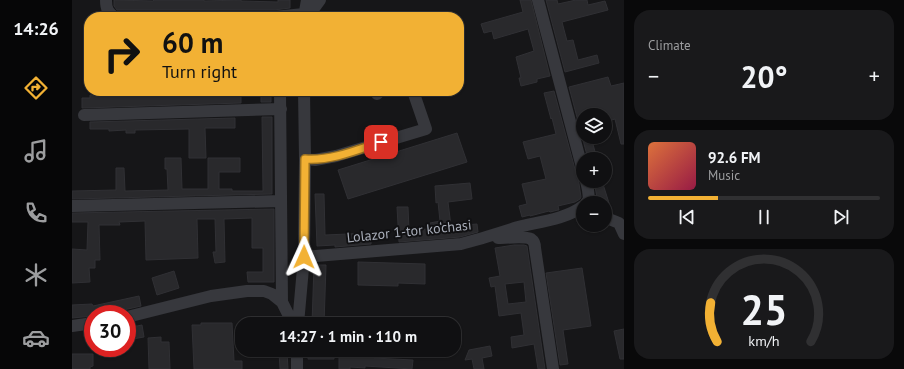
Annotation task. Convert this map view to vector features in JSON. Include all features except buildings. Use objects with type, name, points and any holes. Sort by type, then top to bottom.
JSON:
[{"type":"street","points":[[106,0],[108,12]]},
{"type":"street","points":[[293,12],[304,9],[312,11],[320,0]]},
{"type":"street","points":[[538,0],[578,152]]},
{"type":"street","points":[[280,96],[282,302]]},
{"type":"street","points":[[299,317],[304,257],[304,96]]},
{"type":"street","points":[[305,159],[315,160],[336,156],[426,129],[415,96]]},
{"type":"street","points":[[84,115],[281,109]]},
{"type":"street","points":[[73,206],[281,201]]},
{"type":"street","name":"Lolazor 1-tor ko‘chasi","points":[[304,257],[461,244],[519,227],[569,215],[576,210]]},
{"type":"street","points":[[569,215],[576,216]]},
{"type":"street","points":[[612,220],[619,222],[624,234]]},
{"type":"street","points":[[485,238],[523,238],[531,239],[534,242],[554,369]]},
{"type":"street","points":[[136,315],[211,296],[247,291],[264,291],[272,294],[282,302],[290,317]]},
{"type":"street","points":[[72,326],[84,324]]},
{"type":"street","points":[[297,357],[297,369]]},
{"type":"route","points":[[304,257],[305,159],[315,160],[336,156],[381,142]]}]
